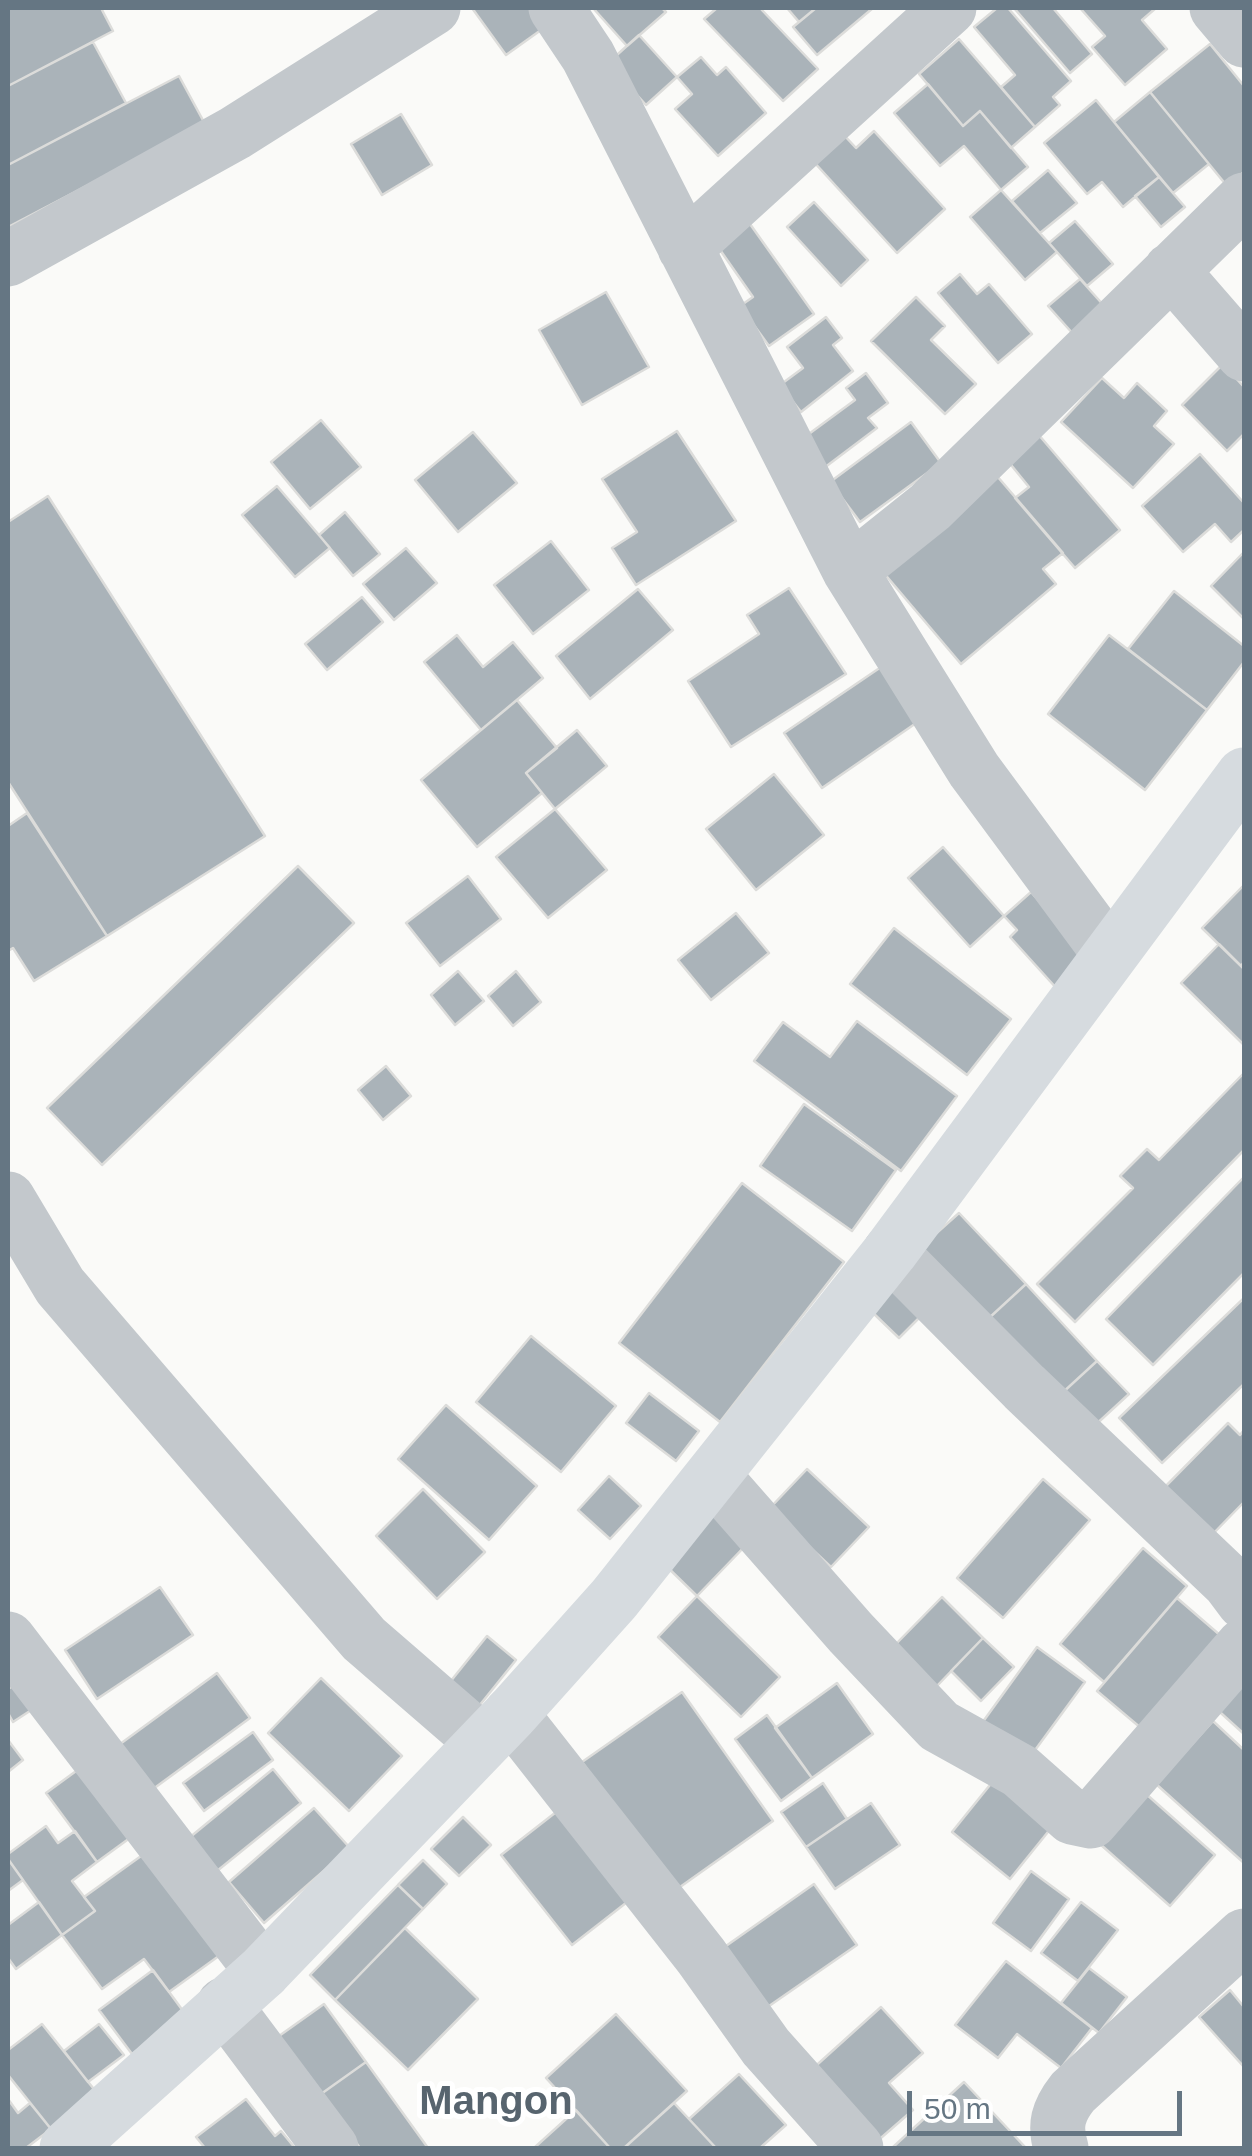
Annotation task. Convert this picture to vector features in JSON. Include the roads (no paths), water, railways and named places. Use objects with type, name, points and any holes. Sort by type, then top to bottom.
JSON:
[{"type":"highway","points":[[67,2148],[243,1989],[497,1728],[614,1600],[890,1252],[1244,775]]},
{"type":"street","points":[[8,259],[235,133],[433,8]]},
{"type":"street","points":[[556,8],[588,56],[850,571],[974,770],[1110,954]]},
{"type":"street","points":[[685,248],[949,8]]},
{"type":"street","points":[[1217,8],[1244,40]]},
{"type":"street","points":[[850,571],[930,507],[1244,200]]},
{"type":"street","points":[[1170,270],[1244,354]]},
{"type":"street","points":[[8,1199],[60,1286],[364,1639],[497,1728],[701,1956],[766,2047],[856,2148]]},
{"type":"street","points":[[890,1252],[1024,1387],[1229,1582],[1244,1602]]},
{"type":"street","points":[[714,1476],[851,1633],[939,1726],[1020,1772],[1072,1817],[1091,1821],[1244,1645]]},
{"type":"street","points":[[8,1639],[243,1989],[332,2148]]},
{"type":"street","points":[[1061,2148],[1057,2120],[1073,2092],[1244,1936]]},
{"type":"district","name":"Mangon","points":[[496,2103]]}]
